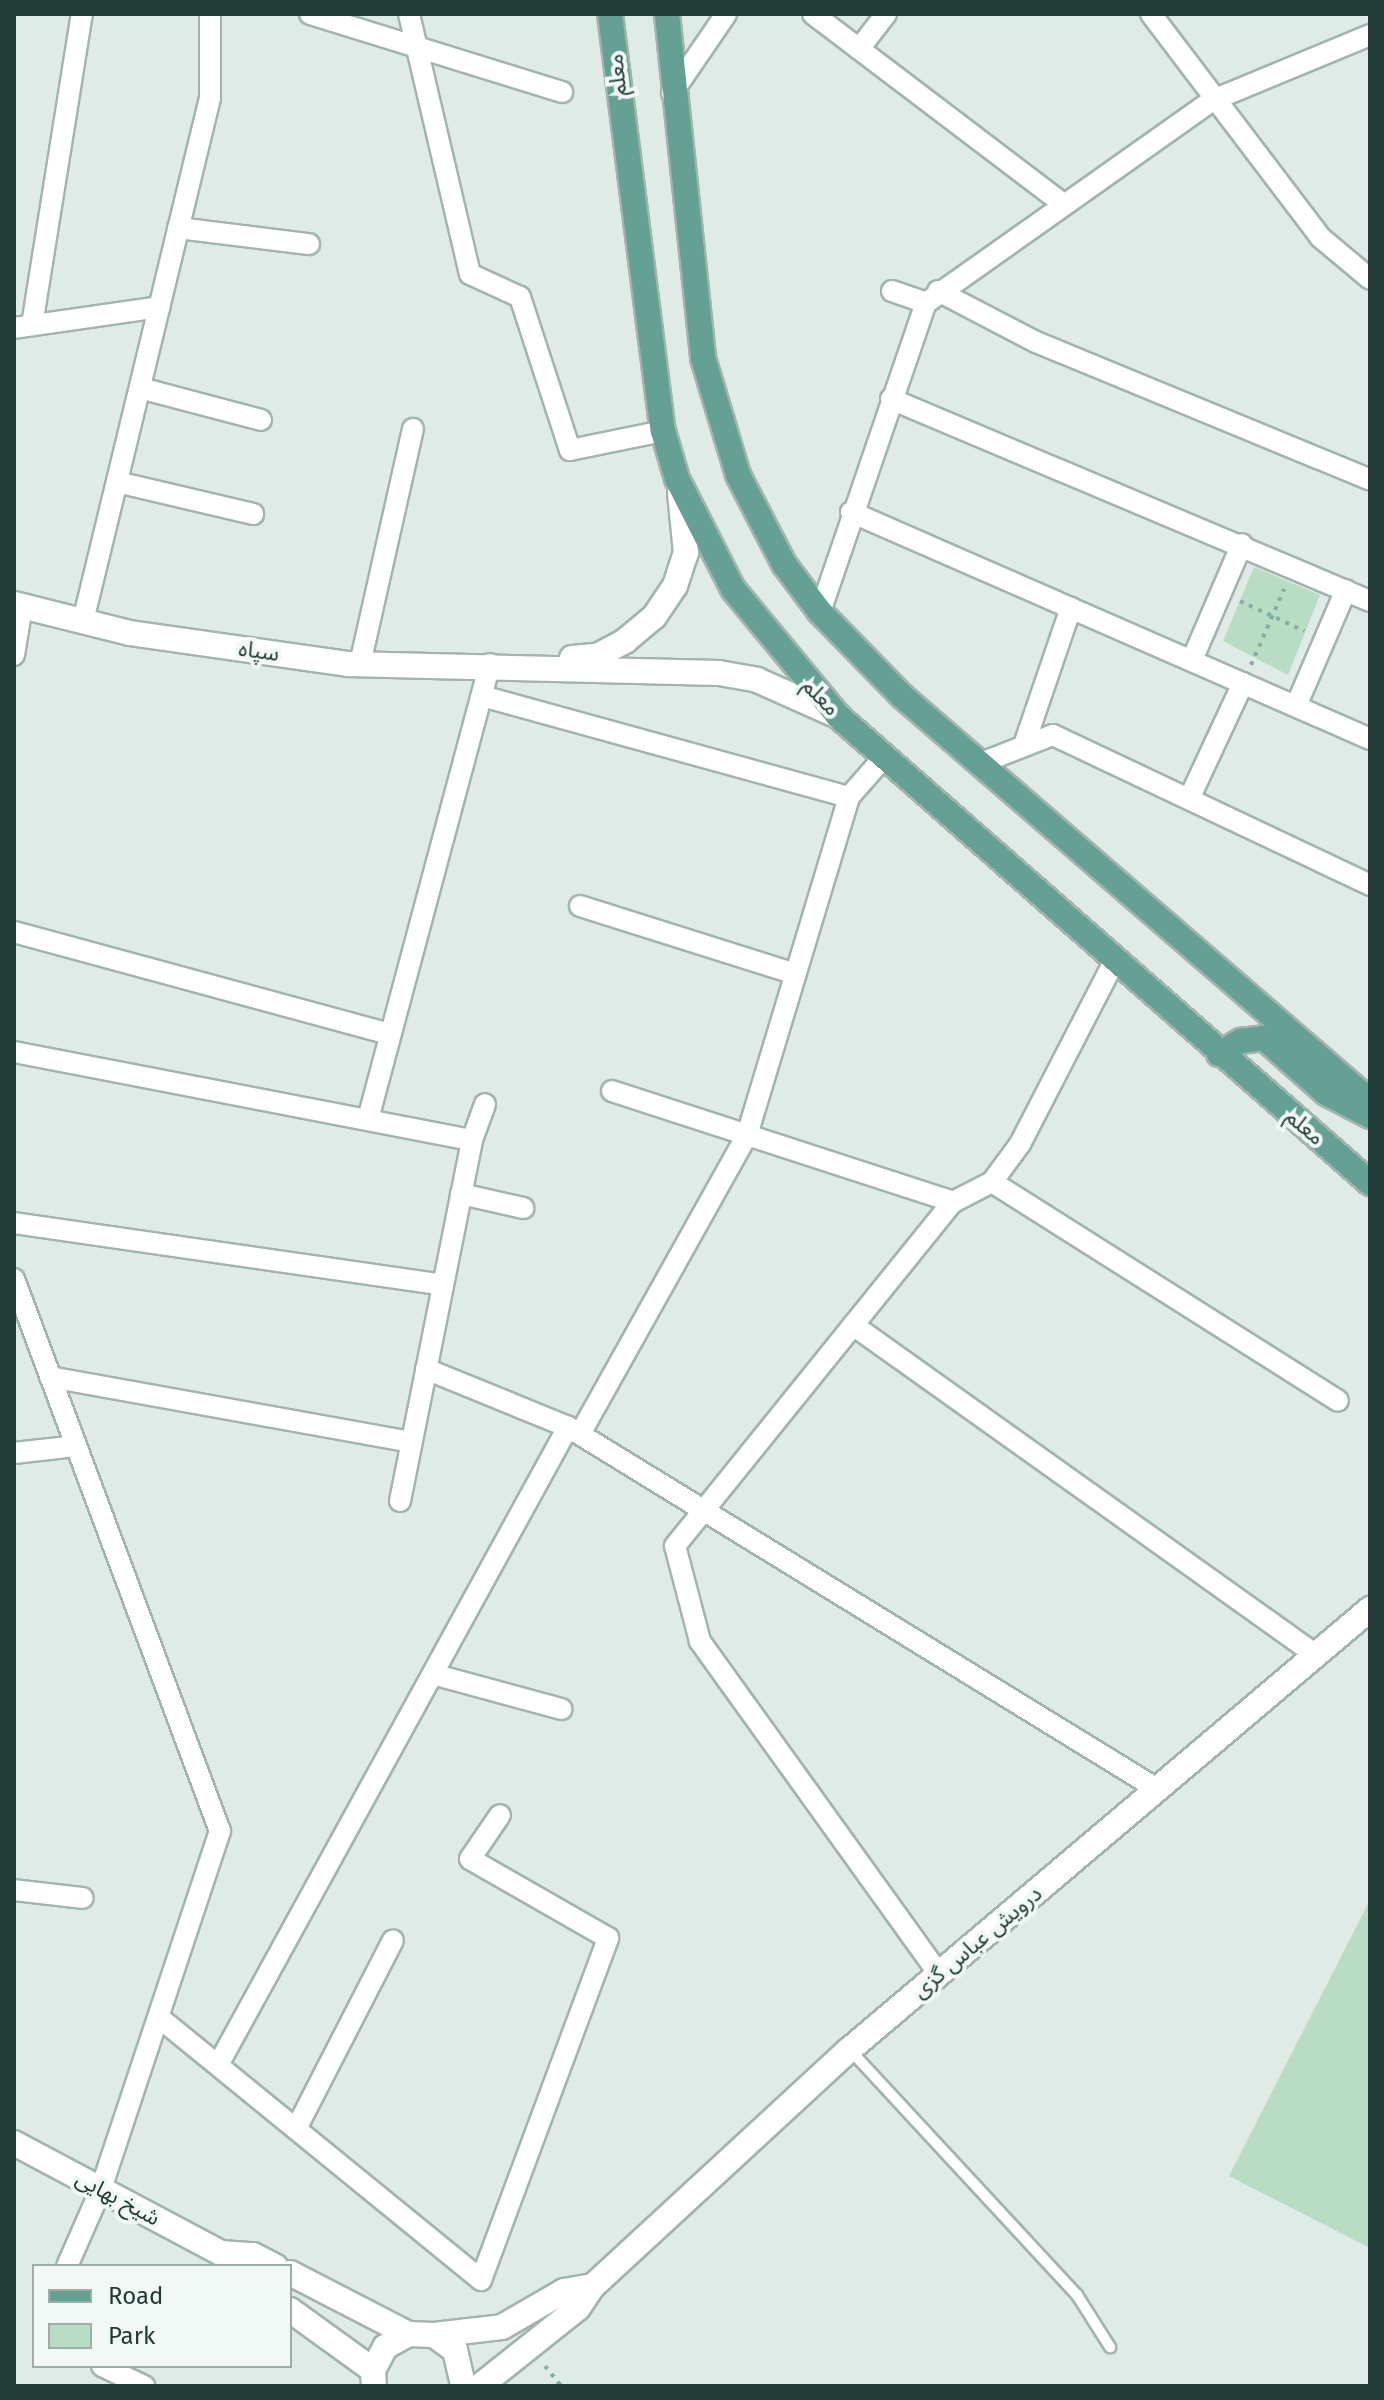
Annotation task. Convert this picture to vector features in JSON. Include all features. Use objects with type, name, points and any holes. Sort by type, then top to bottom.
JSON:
[{"type":"main road","name":"معلم","points":[[610,14],[663,431],[677,479],[733,589],[838,716],[1219,1054],[1370,1183]]},
{"type":"main road","points":[[652,14],[669,40]]},
{"type":"main road","points":[[667,14],[693,296],[712,399],[752,508],[820,612],[981,763],[1370,1101]]},
{"type":"main road","points":[[1219,1054],[1241,1041],[1264,1038],[1326,1093],[1370,1116]]},
{"type":"street","points":[[82,14],[23,326],[159,307]]},
{"type":"street","points":[[83,621],[210,98],[210,14]]},
{"type":"street","points":[[310,14],[415,42],[562,92]]},
{"type":"street","points":[[409,14],[470,274],[520,297],[570,450],[663,431]]},
{"type":"street","points":[[672,93],[726,14]]},
{"type":"street","points":[[813,14],[1063,204]]},
{"type":"street","points":[[859,49],[886,14]]},
{"type":"street","points":[[1151,14],[1211,101],[1320,237],[1370,279]]},
{"type":"street","points":[[820,612],[891,399],[932,297],[1211,101],[1370,35]]},
{"type":"street","points":[[178,228],[309,244]]},
{"type":"street","points":[[892,291],[932,297],[1370,480]]},
{"type":"street","points":[[140,388],[261,420]]},
{"type":"street","points":[[891,399],[1242,544],[1370,601]]},
{"type":"street","points":[[360,664],[413,429]]},
{"type":"street","points":[[499,664],[597,656],[654,617],[686,553],[677,479]]},
{"type":"street","points":[[117,482],[253,514]]},
{"type":"street","points":[[851,512],[1370,739]]},
{"type":"street","points":[[1192,660],[1242,544]]},
{"type":"street","points":[[1296,706],[1346,590]]},
{"type":"street","points":[[14,655],[18,605]]},
{"type":"street","name":"سپاه","points":[[18,605],[83,621],[360,664],[499,664]]},
{"type":"street","points":[[1024,745],[1071,608]]},
{"type":"street","points":[[368,1119],[482,696],[499,664]]},
{"type":"street","points":[[499,664],[719,673],[757,680],[838,716]]},
{"type":"street","points":[[1189,799],[1243,683]]},
{"type":"street","points":[[482,696],[849,797]]},
{"type":"street","points":[[981,763],[1053,735],[1370,885]]},
{"type":"street","points":[[218,2065],[574,1431],[747,1135],[849,797],[885,756]]},
{"type":"street","points":[[580,906],[796,974]]},
{"type":"street","points":[[14,932],[390,1034]]},
{"type":"street","points":[[939,1974],[700,1641],[675,1546],[953,1202],[992,1182],[1020,1144],[1115,960]]},
{"type":"street","points":[[14,1052],[472,1140]]},
{"type":"street","points":[[612,1091],[953,1202]]},
{"type":"street","points":[[400,1501],[472,1140],[485,1104]]},
{"type":"street","points":[[992,1182],[1338,1401]]},
{"type":"street","points":[[461,1194],[523,1208]]},
{"type":"street","points":[[14,1223],[443,1285]]},
{"type":"street","points":[[14,1279],[220,1831],[161,2019],[101,2189],[68,2264]]},
{"type":"street","points":[[853,1325],[1316,1655]]},
{"type":"street","points":[[426,1369],[574,1431],[701,1512],[1157,1789]]},
{"type":"street","points":[[50,1377],[411,1442]]},
{"type":"street","points":[[14,1453],[76,1446]]},
{"type":"street","name":"درویش عباس گزی","points":[[480,2386],[532,2349],[593,2286],[849,2050],[1370,1609]]},
{"type":"street","points":[[436,1675],[561,1709]]},
{"type":"street","points":[[161,2019],[481,2280],[608,1938],[470,1859],[500,1815]]},
{"type":"street","points":[[14,1890],[83,1898]]},
{"type":"street","points":[[296,2129],[393,1940]]},
{"type":"street","name":"شیخ بهایی","points":[[14,2143],[226,2259],[253,2255],[271,2264]]},
{"type":"street","points":[[292,2274],[408,2334]]},
{"type":"street","name":"درویش عباس گزی","points":[[408,2334],[434,2335],[502,2327],[564,2291],[593,2286]]},
{"type":"street","points":[[292,2312],[374,2378],[385,2347],[408,2334]]},
{"type":"street","points":[[434,2335],[455,2350],[465,2374],[463,2386]]},
{"type":"street","points":[[106,2368],[144,2386]]},
{"type":"lane","points":[[849,2050],[1077,2295],[1110,2347]]},
{"type":"path","points":[[1243,683],[1293,568]]},
{"type":"path","points":[[1222,591],[1271,618],[1325,639]]},
{"type":"path","points":[[532,2349],[561,2386]]},
{"type":"green space","points":[[1254,567],[1320,595],[1288,675],[1223,641]]},
{"type":"green space","points":[[1370,1900],[1370,2248],[1229,2176]]}]
